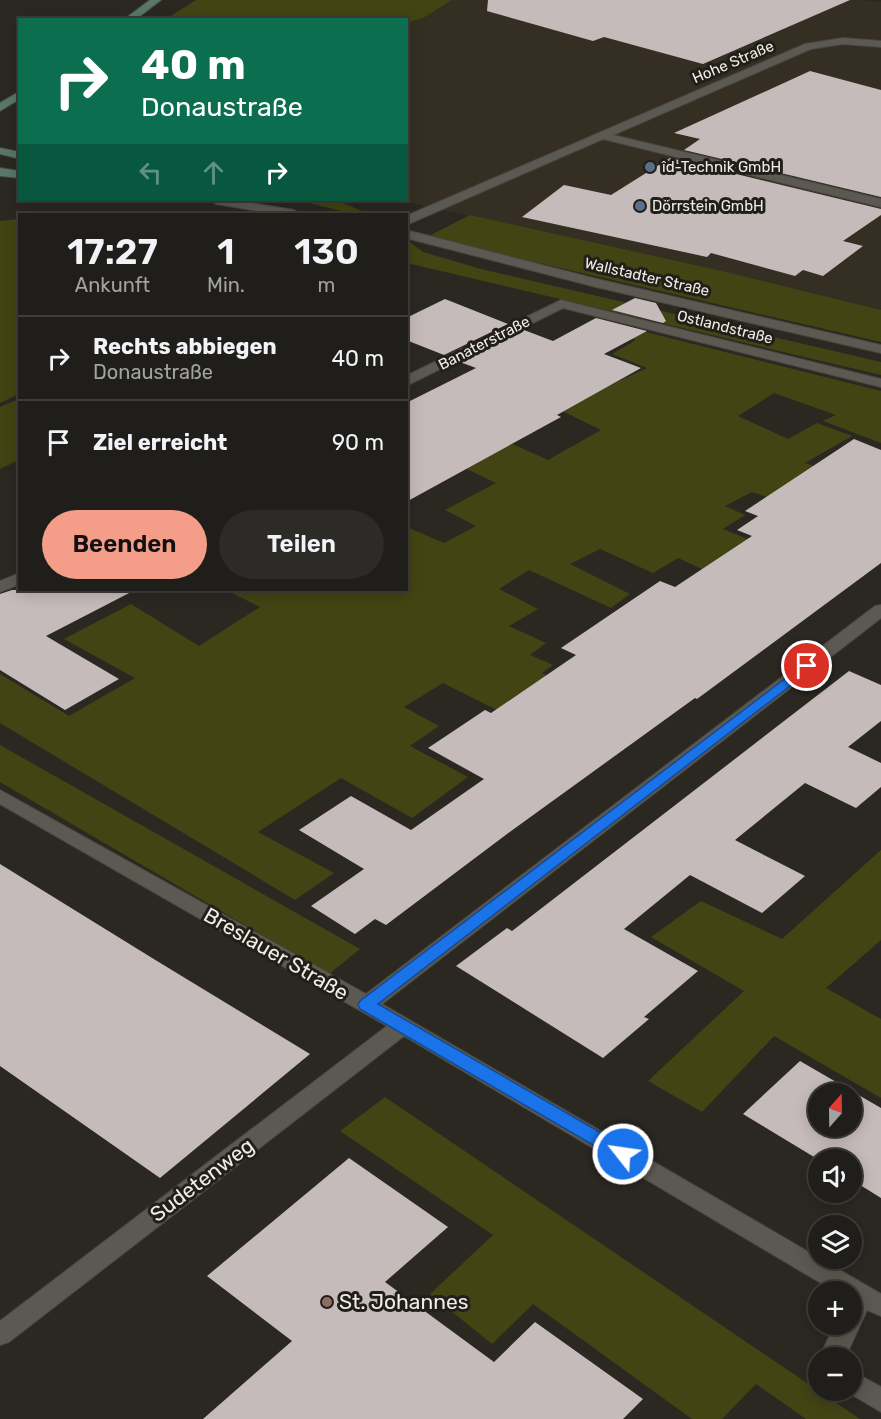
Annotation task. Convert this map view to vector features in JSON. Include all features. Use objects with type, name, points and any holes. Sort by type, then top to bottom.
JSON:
[{"type":"main road","points":[[131,18],[156,0]]},
{"type":"main road","points":[[0,108],[18,95]]},
{"type":"main road","points":[[0,152],[18,156]]},
{"type":"main road","points":[[0,172],[18,174]]},
{"type":"street","name":"Hohe Straße","points":[[408,220],[809,46],[843,41],[881,44]]},
{"type":"street","points":[[603,136],[881,204]]},
{"type":"street","points":[[222,201],[288,213]]},
{"type":"street","name":"Wallstadter Straße","points":[[408,235],[586,280],[881,349]]},
{"type":"street","name":"Banaterstraße","points":[[408,381],[561,304]]},
{"type":"street","name":"Ostlandstraße","points":[[561,304],[881,383]]},
{"type":"street","points":[[0,588],[18,579]]},
{"type":"street","points":[[366,1005],[881,610]]},
{"type":"street","name":"Breslauer Straße","points":[[0,796],[404,1025],[865,1305]]},
{"type":"street","name":"Sudetenweg","points":[[0,1335],[404,1025]]},
{"type":"street","points":[[862,1389],[881,1401]]},
{"type":"shaded area","points":[[196,0],[452,0],[425,17],[408,23],[408,18],[168,18]]},
{"type":"shaded area","points":[[452,0],[862,0],[881,2],[881,310],[722,271],[404,201],[408,201],[408,23],[425,17]]},
{"type":"shaded area","points":[[302,201],[338,201],[367,213],[349,213]]},
{"type":"shaded area","points":[[470,215],[722,271],[881,310],[881,342],[427,237]]},
{"type":"shaded area","points":[[18,219],[18,394],[0,403],[0,221]]},
{"type":"shaded area","points":[[408,241],[423,252],[481,269],[881,362],[881,375],[408,263]]},
{"type":"shaded area","points":[[594,319],[881,391],[881,443],[823,421],[836,415],[774,393],[738,416],[788,439],[817,423],[852,436],[805,463],[826,470],[779,501],[752,492],[725,506],[745,515],[723,529],[750,540],[704,570],[678,558],[653,573],[600,549],[570,564],[630,594],[611,608],[529,570],[499,589],[538,609],[509,626],[546,643],[530,655],[553,665],[542,673],[563,683],[513,718],[443,683],[404,707],[439,726],[410,746],[468,777],[412,818],[341,778],[258,832],[334,873],[295,900],[0,723],[0,674],[69,716],[135,678],[64,639],[131,604],[199,646],[260,607],[228,591],[408,591],[408,527],[444,543],[476,526],[445,510],[496,483],[452,462],[497,437],[548,460],[601,430],[558,409],[647,368],[612,354],[636,340],[588,322]]},
{"type":"shaded area","points":[[18,399],[18,460],[0,469],[0,407]]},
{"type":"shaded area","points":[[0,745],[360,949],[329,974],[0,782]]},
{"type":"shaded area","points":[[881,850],[881,940],[826,988],[881,1019],[881,1098],[862,1087],[862,1083],[855,1083],[774,1036],[702,1112],[648,1081],[744,991],[651,937],[701,901],[782,939]]},
{"type":"shaded area","points":[[385,1097],[808,1384],[808,1401],[833,1401],[860,1419],[806,1419],[756,1384],[722,1419],[692,1419],[533,1304],[492,1344],[430,1294],[493,1235],[340,1131]]},
{"type":"building","points":[[488,0],[850,0],[703,64],[604,37],[593,41],[487,11]]},
{"type":"building","points":[[810,71],[881,90],[881,197],[684,150],[700,139],[674,133]]},
{"type":"building","points":[[670,158],[881,209],[881,215],[843,241],[863,246],[823,276],[803,270],[795,276],[711,253],[707,257],[522,217],[564,185],[611,195]]},
{"type":"building","points":[[635,298],[656,303],[666,321],[663,323],[612,310]]},
{"type":"building","points":[[445,299],[508,324],[444,355],[408,341],[408,317]]},
{"type":"building","points":[[596,318],[647,331],[604,354],[641,368],[557,415],[561,417],[408,501],[408,402],[476,368],[460,362],[524,330],[553,341]]},
{"type":"building","points":[[854,439],[881,450],[881,563],[697,699],[695,698],[507,834],[386,925],[375,919],[355,934],[311,906],[364,869],[299,830],[351,796],[411,830],[484,779],[428,748],[485,710],[491,713],[576,655],[561,648],[660,581],[675,587],[752,536],[737,530],[758,516],[745,511]]},
{"type":"building","points":[[12,590],[133,591],[46,636],[119,679],[65,710],[0,670],[0,594]]},
{"type":"building","points":[[849,671],[881,685],[881,721],[848,747],[881,763],[881,787],[856,808],[805,783],[735,840],[805,876],[762,913],[690,875],[624,929],[698,971],[644,1017],[649,1019],[603,1058],[456,966],[507,928],[512,931]]},
{"type":"building","points":[[0,864],[310,1054],[160,1178],[0,1066]]},
{"type":"building","points":[[800,1061],[838,1083],[808,1083],[808,1137],[862,1137],[862,1097],[881,1108],[881,1198],[862,1186],[862,1149],[808,1149],[808,1153],[743,1114]]},
{"type":"building","name":"St. Johannes","points":[[349,1158],[448,1227],[385,1282],[494,1362],[535,1322],[643,1399],[623,1419],[203,1419],[292,1341],[207,1276]]},
{"type":"place","name":"îd-Technik GmbH","points":[[650,167]]},
{"type":"place","name":"Dörrstein GmbH","points":[[640,206]]},
{"type":"place","name":"St. Johannes","points":[[327,1302]]},
{"type":"route","points":[[623,1154],[366,1005],[807,666]]}]
